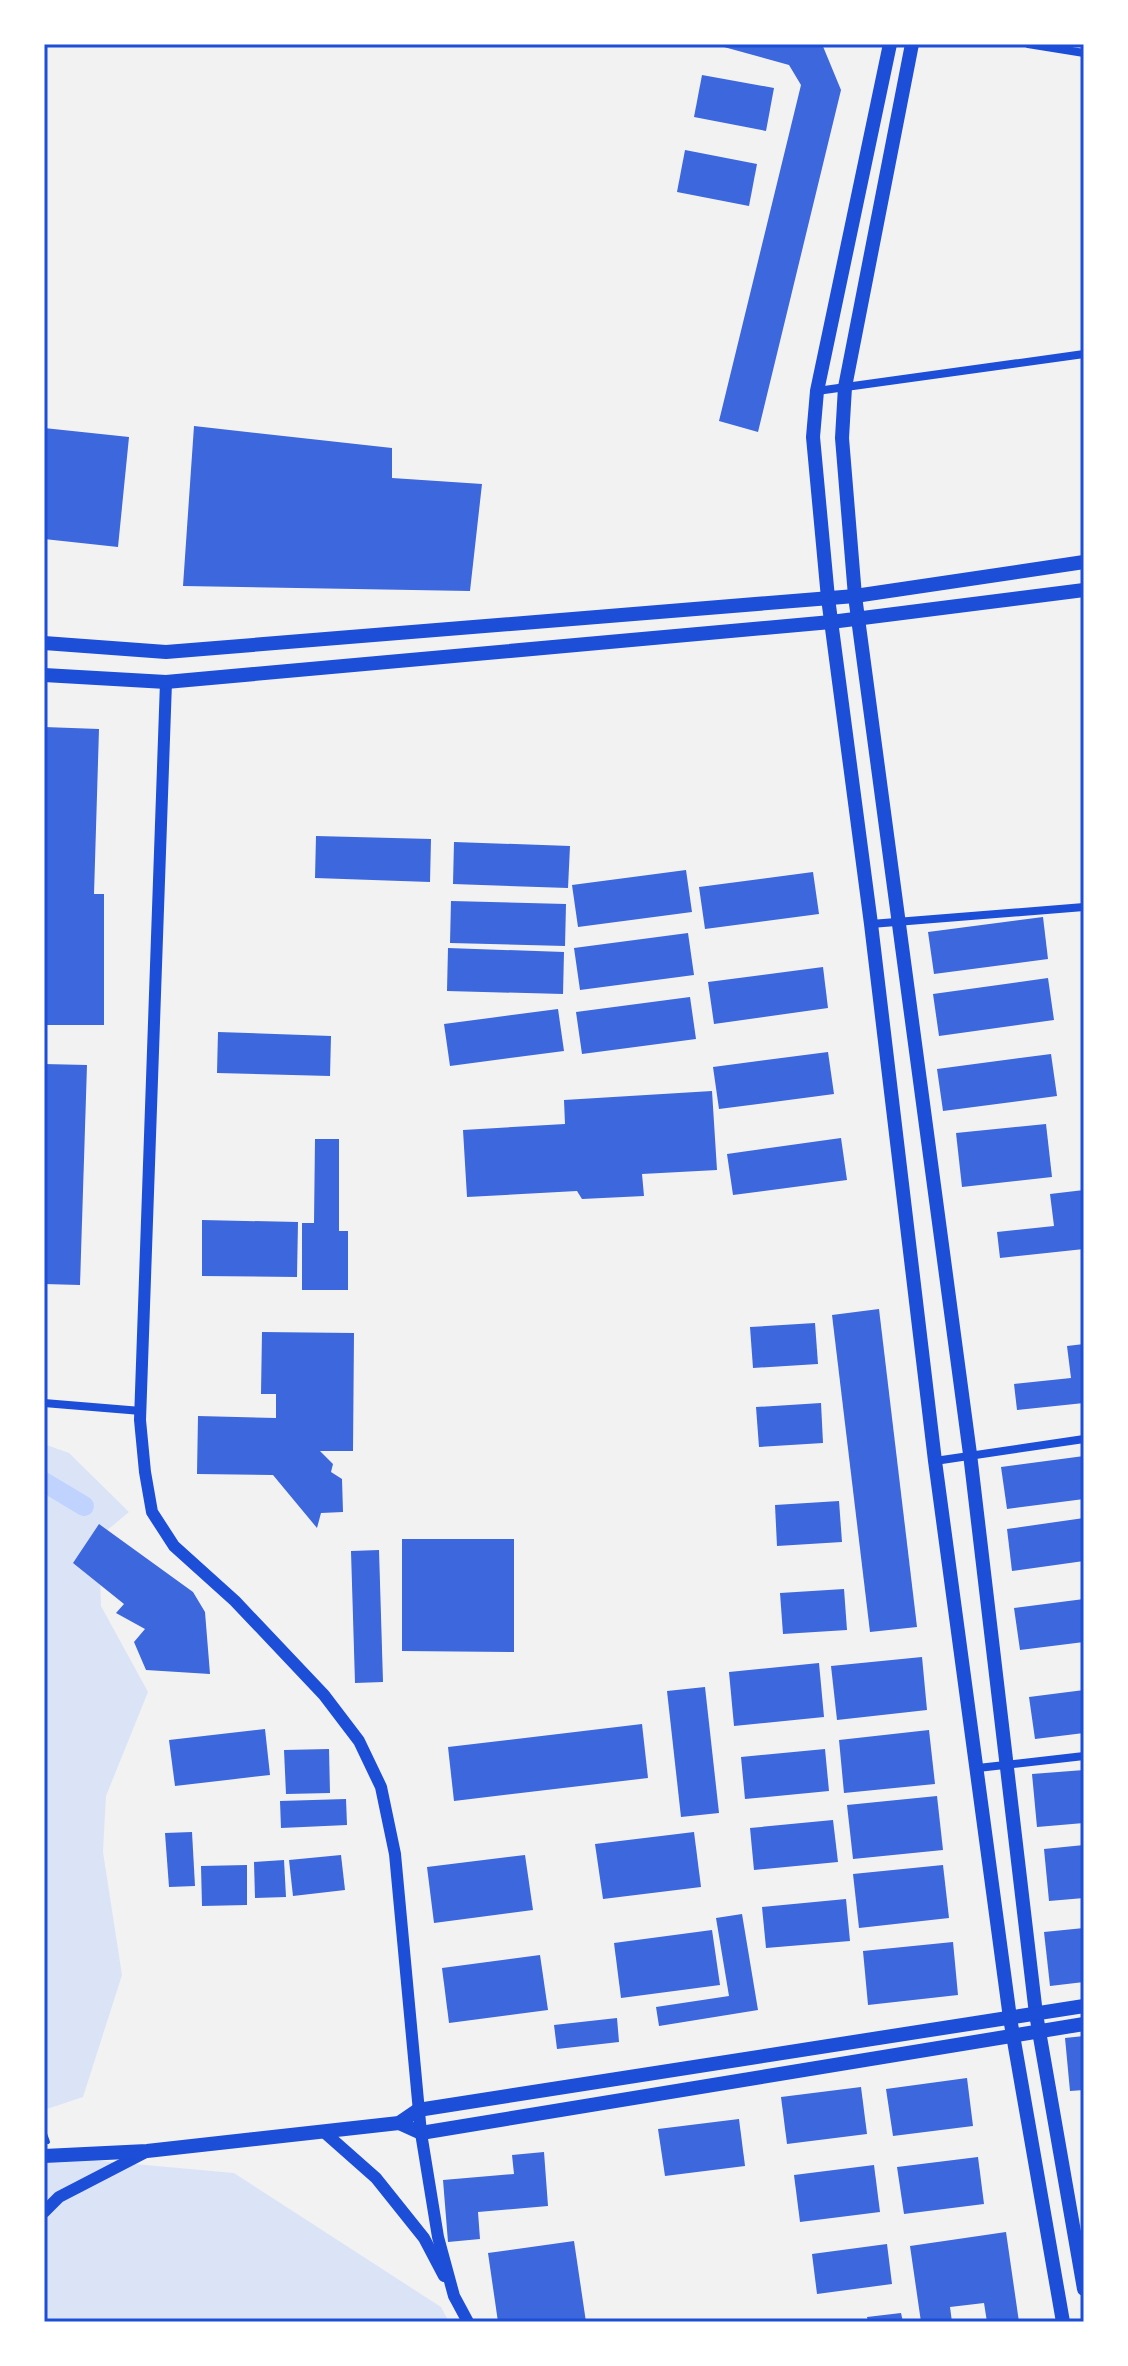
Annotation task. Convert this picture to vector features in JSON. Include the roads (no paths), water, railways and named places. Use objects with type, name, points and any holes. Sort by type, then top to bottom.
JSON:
[{"type":"main road","points":[[890,44],[817,391],[813,437],[828,598],[871,924],[935,1461],[1010,2018],[1063,2322]]},
{"type":"main road","points":[[912,44],[845,387],[842,438],[855,596],[970,1454],[1036,2014],[1084,2289]]},
{"type":"main road","points":[[44,643],[166,652],[855,596],[1084,562]]},
{"type":"main road","points":[[44,675],[166,682],[831,622],[1084,590]]},
{"type":"main road","points":[[44,2156],[147,2151],[399,2123],[418,2110],[1084,2006]]},
{"type":"main road","points":[[399,2123],[421,2133],[1084,2024]]},
{"type":"street","points":[[1028,44],[1084,53]]},
{"type":"street","points":[[817,391],[1084,354]]},
{"type":"street","points":[[166,682],[141,1411],[145,1472],[152,1512],[174,1546],[235,1601],[324,1695],[359,1741],[381,1787],[395,1854],[421,2133],[438,2237],[454,2296]]},
{"type":"street","points":[[871,924],[1084,907]]},
{"type":"street","points":[[44,1403],[141,1411]]},
{"type":"street","points":[[935,1461],[1084,1439]]},
{"type":"street","points":[[978,1768],[1084,1756]]},
{"type":"street","points":[[324,2132],[376,2178],[424,2238],[468,2322]]},
{"type":"street","points":[[44,2212],[59,2197],[147,2151]]},
{"type":"waterway","points":[[44,1482],[84,1506]]}]
